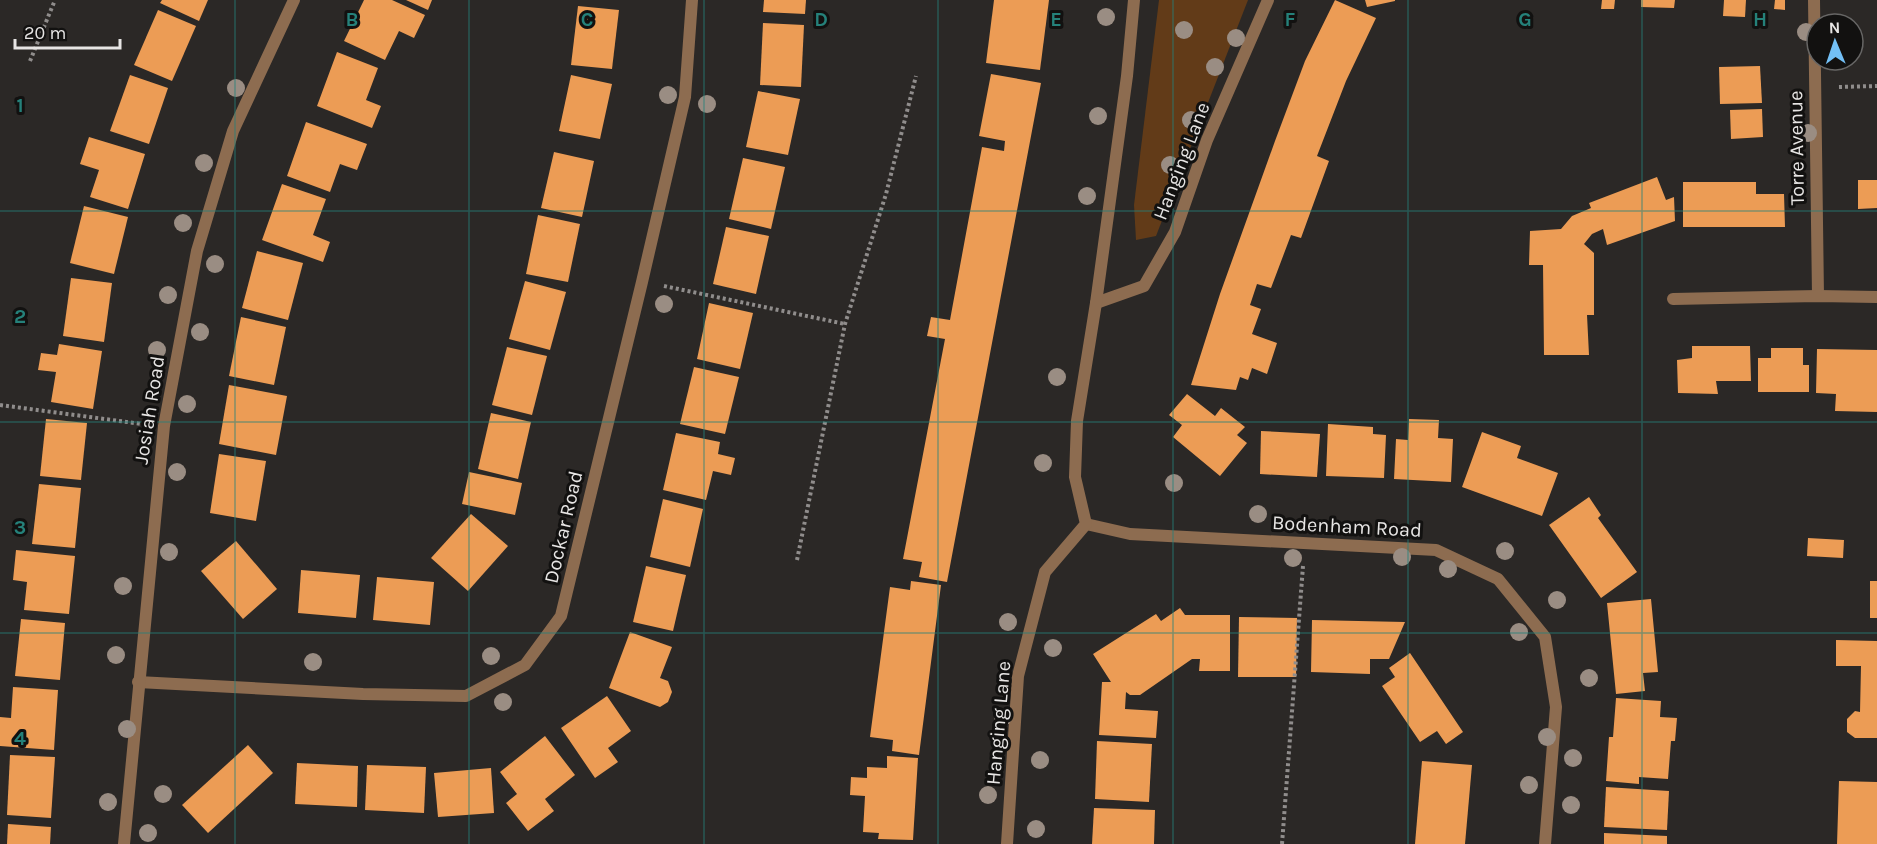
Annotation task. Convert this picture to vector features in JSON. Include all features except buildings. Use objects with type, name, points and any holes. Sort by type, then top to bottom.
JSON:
[{"type":"street","name":"Josiah Road","points":[[124,844],[164,426],[197,251],[233,131],[294,0]]},
{"type":"street","name":"Dockar Road","points":[[138,682],[363,694],[466,696],[525,665],[561,616],[685,96],[693,0]]},
{"type":"street","points":[[1086,524],[1076,477],[1077,422],[1127,76],[1134,0]]},
{"type":"street","name":"Hanging Lane","points":[[1096,303],[1143,286],[1175,232],[1207,140],[1268,0]]},
{"type":"street","name":"Torre Avenue","points":[[1814,0],[1818,296]]},
{"type":"street","points":[[1673,299],[1877,297]]},
{"type":"street","name":"Hanging Lane","points":[[1007,844],[1018,676],[1045,572],[1086,524]]},
{"type":"street","name":"Bodenham Road","points":[[1086,524],[1130,534],[1436,550],[1498,579],[1545,637],[1556,707],[1545,844]]},
{"type":"path","points":[[30,61],[55,0]]},
{"type":"path","points":[[797,560],[845,324],[886,194],[916,76]]},
{"type":"path","points":[[1815,87],[1877,86]]},
{"type":"path","points":[[642,282],[845,324]]},
{"type":"path","points":[[0,405],[164,426]]},
{"type":"path","points":[[1282,844],[1305,544]]},
{"type":"shaded area","points":[[1159,0],[1248,0],[1156,236],[1136,240],[1134,205]]}]
